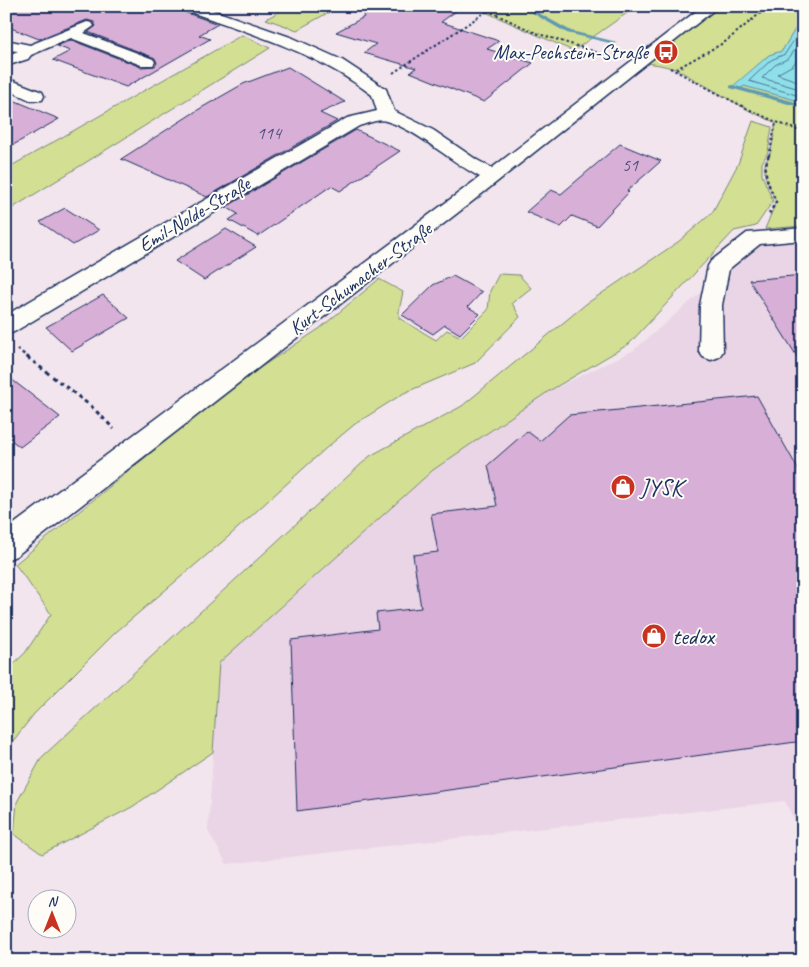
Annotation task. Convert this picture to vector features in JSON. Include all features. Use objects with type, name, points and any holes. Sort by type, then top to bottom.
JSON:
[{"type":"street","points":[[187,6],[292,42],[334,62],[373,86],[380,93],[386,114],[428,134],[470,164],[493,176]]},
{"type":"street","name":"Kurt-Schumacher-Straße","points":[[6,546],[493,176],[712,6]]},
{"type":"street","points":[[6,61],[22,56],[26,52],[90,24]]},
{"type":"street","points":[[71,33],[147,62]]},
{"type":"street","points":[[6,45],[24,47],[26,52]]},
{"type":"street","points":[[6,82],[36,96]]},
{"type":"street","name":"Emil-Nolde-Straße","points":[[6,326],[328,135],[353,122],[386,114]]},
{"type":"street","points":[[711,351],[711,305],[719,266],[754,238],[803,234]]},
{"type":"path","points":[[478,6],[536,33],[616,58],[660,64],[676,69],[750,111],[776,123],[803,132]]},
{"type":"path","points":[[373,86],[495,6]]},
{"type":"path","points":[[676,69],[694,62],[735,37],[768,6]]},
{"type":"path","points":[[754,238],[776,202],[766,176],[765,164],[771,151],[776,123]]},
{"type":"path","points":[[14,347],[92,407],[116,431]]},
{"type":"shaded area","points":[[803,240],[803,838],[785,801],[227,864],[208,831],[219,663],[433,470],[549,391],[634,350],[759,243]]},
{"type":"green space","points":[[289,6],[340,6],[297,30],[266,19]]},
{"type":"green space","points":[[472,6],[637,6],[573,51]]},
{"type":"green space","points":[[712,6],[803,6],[803,16],[782,51],[769,55],[733,87],[740,89],[744,86],[803,102],[803,226],[765,229],[776,202],[765,176],[765,164],[771,151],[776,123],[750,111],[676,69],[640,62]]},
{"type":"green space","points":[[242,35],[270,48],[6,212],[6,169]]},
{"type":"green space","points":[[753,121],[772,127],[768,152],[762,163],[762,175],[773,201],[756,226],[734,231],[629,344],[549,391],[433,470],[219,663],[213,752],[132,807],[42,854],[14,834],[17,802],[42,757],[370,456],[462,406],[586,304],[678,242],[712,213],[738,164]]},
{"type":"green space","points":[[499,274],[519,275],[531,288],[512,303],[520,317],[475,363],[404,393],[355,424],[228,537],[116,632],[34,714],[6,750],[6,671],[25,653],[51,614],[15,564],[235,384],[319,329],[379,279],[403,292],[399,318],[436,340],[447,330],[461,337],[488,310],[490,291]]},
{"type":"water","points":[[803,16],[803,102],[744,86],[740,89],[732,87],[769,55],[782,51]]},
{"type":"building","points":[[6,6],[178,6],[181,11],[218,24],[199,35],[210,39],[126,87],[53,60],[70,51],[57,46],[71,40],[141,67],[155,66],[157,63],[155,58],[88,32],[96,26],[94,22],[87,20],[39,39],[6,26]]},
{"type":"building","points":[[358,6],[463,6],[441,22],[499,41],[487,49],[533,63],[484,102],[410,72],[416,68],[364,53],[376,44],[336,32],[364,17]]},
{"type":"building","points":[[288,67],[345,102],[320,113],[337,121],[207,197],[121,159],[201,108],[243,84]]},
{"type":"building","points":[[6,97],[59,119],[6,149]]},
{"type":"building","points":[[356,130],[400,151],[340,191],[331,186],[258,236],[229,220],[238,214],[226,207]]},
{"type":"building","points":[[620,144],[661,161],[627,191],[629,192],[597,226],[572,216],[561,227],[526,212],[551,190],[561,194]]},
{"type":"building","points":[[65,208],[99,230],[73,245],[40,222]]},
{"type":"building","points":[[226,229],[256,247],[204,280],[175,261]]},
{"type":"building","points":[[803,275],[803,366],[749,280]]},
{"type":"building","points":[[453,276],[482,292],[468,307],[480,314],[460,334],[445,325],[433,334],[402,315],[433,285]]},
{"type":"building","points":[[103,295],[129,318],[72,351],[46,327]]},
{"type":"building","points":[[6,375],[60,417],[20,447],[6,436]]},
{"type":"building","points":[[757,396],[803,478],[803,741],[297,811],[291,640],[378,629],[376,613],[421,608],[413,555],[438,552],[431,514],[497,506],[488,465],[527,431],[540,441],[569,415]]},
{"type":"waterway","points":[[522,6],[569,32],[614,42]]},
{"type":"waterway","points":[[732,87],[803,106]]},
{"type":"place","name":"Max-Pechstein-Straße","points":[[666,52]]},
{"type":"place","name":"JYSK","points":[[623,487]]},
{"type":"place","name":"tedox","points":[[654,636]]}]
